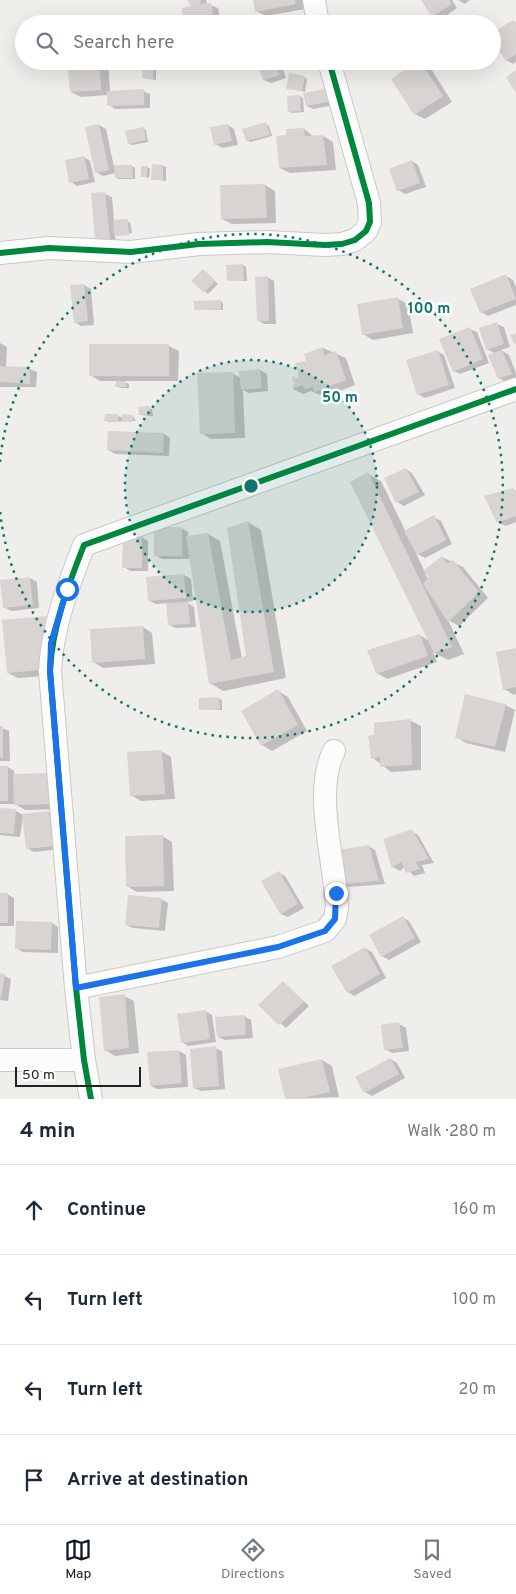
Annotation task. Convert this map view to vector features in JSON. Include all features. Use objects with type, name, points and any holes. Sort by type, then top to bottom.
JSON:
[{"type":"street","points":[[314,0],[316,15]]},
{"type":"street","points":[[0,253],[49,248],[131,252],[199,244],[267,242],[324,245],[355,240],[363,236],[368,227],[369,203],[332,70]]},
{"type":"street","points":[[92,1099],[84,1060],[76,988],[50,671],[51,643],[67,589],[84,545],[516,389]]},
{"type":"street","points":[[76,988],[278,947],[325,931],[332,925],[336,915],[336,893],[326,797],[328,766],[334,751]]},
{"type":"street","points":[[0,1060],[84,1060]]},
{"type":"building","points":[[187,0],[201,0],[200,4],[211,3],[213,15],[182,15],[182,8],[191,6]]},
{"type":"building","points":[[253,0],[295,0],[296,4],[255,12]]},
{"type":"building","points":[[421,0],[449,0],[452,4],[435,15],[431,15]]},
{"type":"building","points":[[513,20],[516,25],[516,54],[506,61],[501,54],[501,27]]},
{"type":"building","points":[[68,70],[100,70],[101,90],[70,92]]},
{"type":"building","points":[[143,70],[154,70],[153,79],[142,78]]},
{"type":"building","points":[[259,70],[278,70],[280,75],[263,80]]},
{"type":"building","points":[[404,70],[426,70],[443,96],[414,115],[391,79]]},
{"type":"building","points":[[516,70],[516,93],[506,77]]},
{"type":"building","points":[[289,73],[305,76],[302,91],[286,89]]},
{"type":"building","points":[[331,88],[334,101],[306,106],[303,93]]},
{"type":"building","points":[[144,89],[144,105],[107,106],[107,91]]},
{"type":"building","points":[[300,95],[301,111],[288,112],[287,96]]},
{"type":"building","points":[[266,122],[270,135],[246,141],[242,129]]},
{"type":"building","points":[[99,124],[109,170],[95,173],[85,127]]},
{"type":"building","points":[[228,124],[232,141],[214,145],[210,127]]},
{"type":"building","points":[[144,127],[146,140],[128,144],[125,131]]},
{"type":"building","points":[[304,128],[305,136],[323,135],[327,165],[279,168],[276,136],[286,135],[286,129]]},
{"type":"building","points":[[84,156],[89,179],[69,183],[65,160]]},
{"type":"building","points":[[412,160],[420,183],[397,191],[389,169]]},
{"type":"building","points":[[152,164],[163,165],[163,180],[151,180]]},
{"type":"building","points":[[114,165],[132,165],[133,178],[115,178]]},
{"type":"building","points":[[141,166],[147,166],[147,177],[141,177]]},
{"type":"building","points":[[265,184],[267,218],[221,219],[220,185]]},
{"type":"building","points":[[105,192],[110,239],[95,241],[91,193]]},
{"type":"building","points":[[128,219],[129,235],[114,236],[113,220]]},
{"type":"building","points":[[243,264],[244,280],[227,281],[226,265]]},
{"type":"building","points":[[203,269],[215,281],[204,293],[191,281]]},
{"type":"building","points":[[506,274],[516,299],[480,313],[470,289]]},
{"type":"building","points":[[268,276],[269,321],[257,321],[255,277]]},
{"type":"building","points":[[84,284],[88,321],[74,323],[70,285]]},
{"type":"building","points":[[398,297],[403,328],[362,335],[357,304]]},
{"type":"building","points":[[221,300],[221,309],[194,310],[194,301]]},
{"type":"building","points":[[497,322],[504,344],[486,350],[479,328]]},
{"type":"building","points":[[470,327],[483,359],[453,372],[439,339]]},
{"type":"building","points":[[516,333],[516,343],[514,344],[510,335]]},
{"type":"building","points":[[89,344],[169,344],[169,376],[89,376]]},
{"type":"building","points":[[323,347],[324,355],[336,351],[346,380],[314,392],[313,387],[304,389],[303,385],[292,389],[295,382],[292,381],[293,376],[298,379],[295,363],[306,361],[304,354]]},
{"type":"building","points":[[438,350],[449,385],[417,395],[406,360]]},
{"type":"building","points":[[502,350],[512,374],[498,379],[488,355]]},
{"type":"building","points":[[0,366],[30,367],[30,384],[0,382]]},
{"type":"building","points":[[260,369],[262,388],[241,390],[239,371]]},
{"type":"building","points":[[233,372],[235,433],[200,434],[197,373]]},
{"type":"building","points":[[116,381],[126,381],[126,387],[115,387]]},
{"type":"building","points":[[150,406],[150,414],[139,415],[138,407]]},
{"type":"building","points":[[105,414],[118,414],[118,422],[104,421]]},
{"type":"building","points":[[122,414],[133,415],[133,422],[122,422]]},
{"type":"building","points":[[108,431],[164,433],[163,453],[107,450]]},
{"type":"building","points":[[406,468],[419,492],[396,503],[384,478]]},
{"type":"building","points":[[368,472],[452,647],[434,653],[350,482]]},
{"type":"building","points":[[513,488],[516,493],[516,516],[497,523],[484,496]]},
{"type":"building","points":[[434,515],[446,540],[417,555],[404,531]]},
{"type":"building","points":[[248,521],[274,672],[209,684],[186,536],[208,533],[231,660],[246,656],[227,528]]},
{"type":"building","points":[[154,527],[182,527],[182,556],[154,556]]},
{"type":"building","points":[[123,536],[142,536],[142,568],[122,568]]},
{"type":"building","points":[[442,556],[447,564],[453,560],[479,592],[448,622],[423,584],[429,576],[423,571]]},
{"type":"building","points":[[184,574],[186,598],[148,601],[146,577]]},
{"type":"building","points":[[30,577],[33,605],[3,608],[0,580]]},
{"type":"building","points":[[188,602],[190,624],[168,625],[166,603]]},
{"type":"building","points":[[47,616],[52,669],[7,673],[2,620]]},
{"type":"building","points":[[143,626],[145,659],[92,663],[90,629]]},
{"type":"building","points":[[420,634],[428,656],[376,674],[367,650]]},
{"type":"building","points":[[516,648],[516,687],[503,690],[496,652]]},
{"type":"building","points":[[278,689],[298,725],[261,746],[241,711]]},
{"type":"building","points":[[465,694],[506,704],[495,747],[455,738]]},
{"type":"building","points":[[219,697],[220,709],[199,710],[199,698]]},
{"type":"building","points":[[411,719],[412,765],[380,767],[380,757],[371,759],[368,736],[374,735],[374,723]]},
{"type":"building","points":[[0,726],[3,726],[3,758],[0,758]]},
{"type":"building","points":[[162,750],[165,794],[130,796],[127,752]]},
{"type":"building","points":[[0,766],[8,766],[8,801],[0,801]]},
{"type":"building","points":[[54,773],[55,804],[14,805],[13,774]]},
{"type":"building","points":[[0,808],[16,809],[14,834],[0,833]]},
{"type":"building","points":[[49,811],[53,846],[26,849],[22,814]]},
{"type":"building","points":[[412,829],[429,859],[416,862],[420,869],[406,873],[401,862],[392,868],[383,839]]},
{"type":"building","points":[[163,835],[164,886],[126,887],[125,836]]},
{"type":"building","points":[[369,845],[379,881],[341,884],[338,850]]},
{"type":"building","points":[[279,871],[298,904],[280,914],[261,881]]},
{"type":"building","points":[[0,893],[8,893],[8,923],[0,923]]},
{"type":"building","points":[[128,895],[162,898],[159,928],[125,925]]},
{"type":"building","points":[[403,916],[415,938],[381,957],[369,935]]},
{"type":"building","points":[[16,921],[52,922],[51,950],[15,949]]},
{"type":"building","points":[[365,947],[380,974],[347,993],[331,966]]},
{"type":"building","points":[[0,973],[5,974],[1,999],[0,998]]},
{"type":"building","points":[[283,981],[304,1002],[279,1025],[258,1005]]},
{"type":"building","points":[[125,994],[129,1048],[104,1051],[99,997]]},
{"type":"building","points":[[206,1010],[210,1039],[181,1043],[177,1014]]},
{"type":"building","points":[[245,1015],[246,1035],[217,1037],[215,1017]]},
{"type":"building","points":[[399,1022],[403,1048],[384,1050],[381,1025]]},
{"type":"building","points":[[216,1046],[219,1086],[193,1088],[190,1049]]},
{"type":"building","points":[[179,1050],[182,1083],[150,1086],[147,1052]]},
{"type":"building","points":[[390,1058],[399,1074],[364,1093],[355,1077]]},
{"type":"building","points":[[322,1059],[330,1092],[300,1099],[285,1099],[278,1069]]},
{"type":"cycle path","points":[[0,253],[49,248],[131,252],[199,244],[267,242],[325,245],[342,244],[355,240],[366,231],[370,222],[369,203],[332,70]]},
{"type":"cycle path","points":[[91,1099],[84,1060],[76,988],[50,671],[57,623],[84,545],[516,389]]},
{"type":"route","points":[[67,589],[51,643],[50,671],[76,988],[278,947],[325,931],[332,925],[335,919],[337,907],[336,893]]}]
